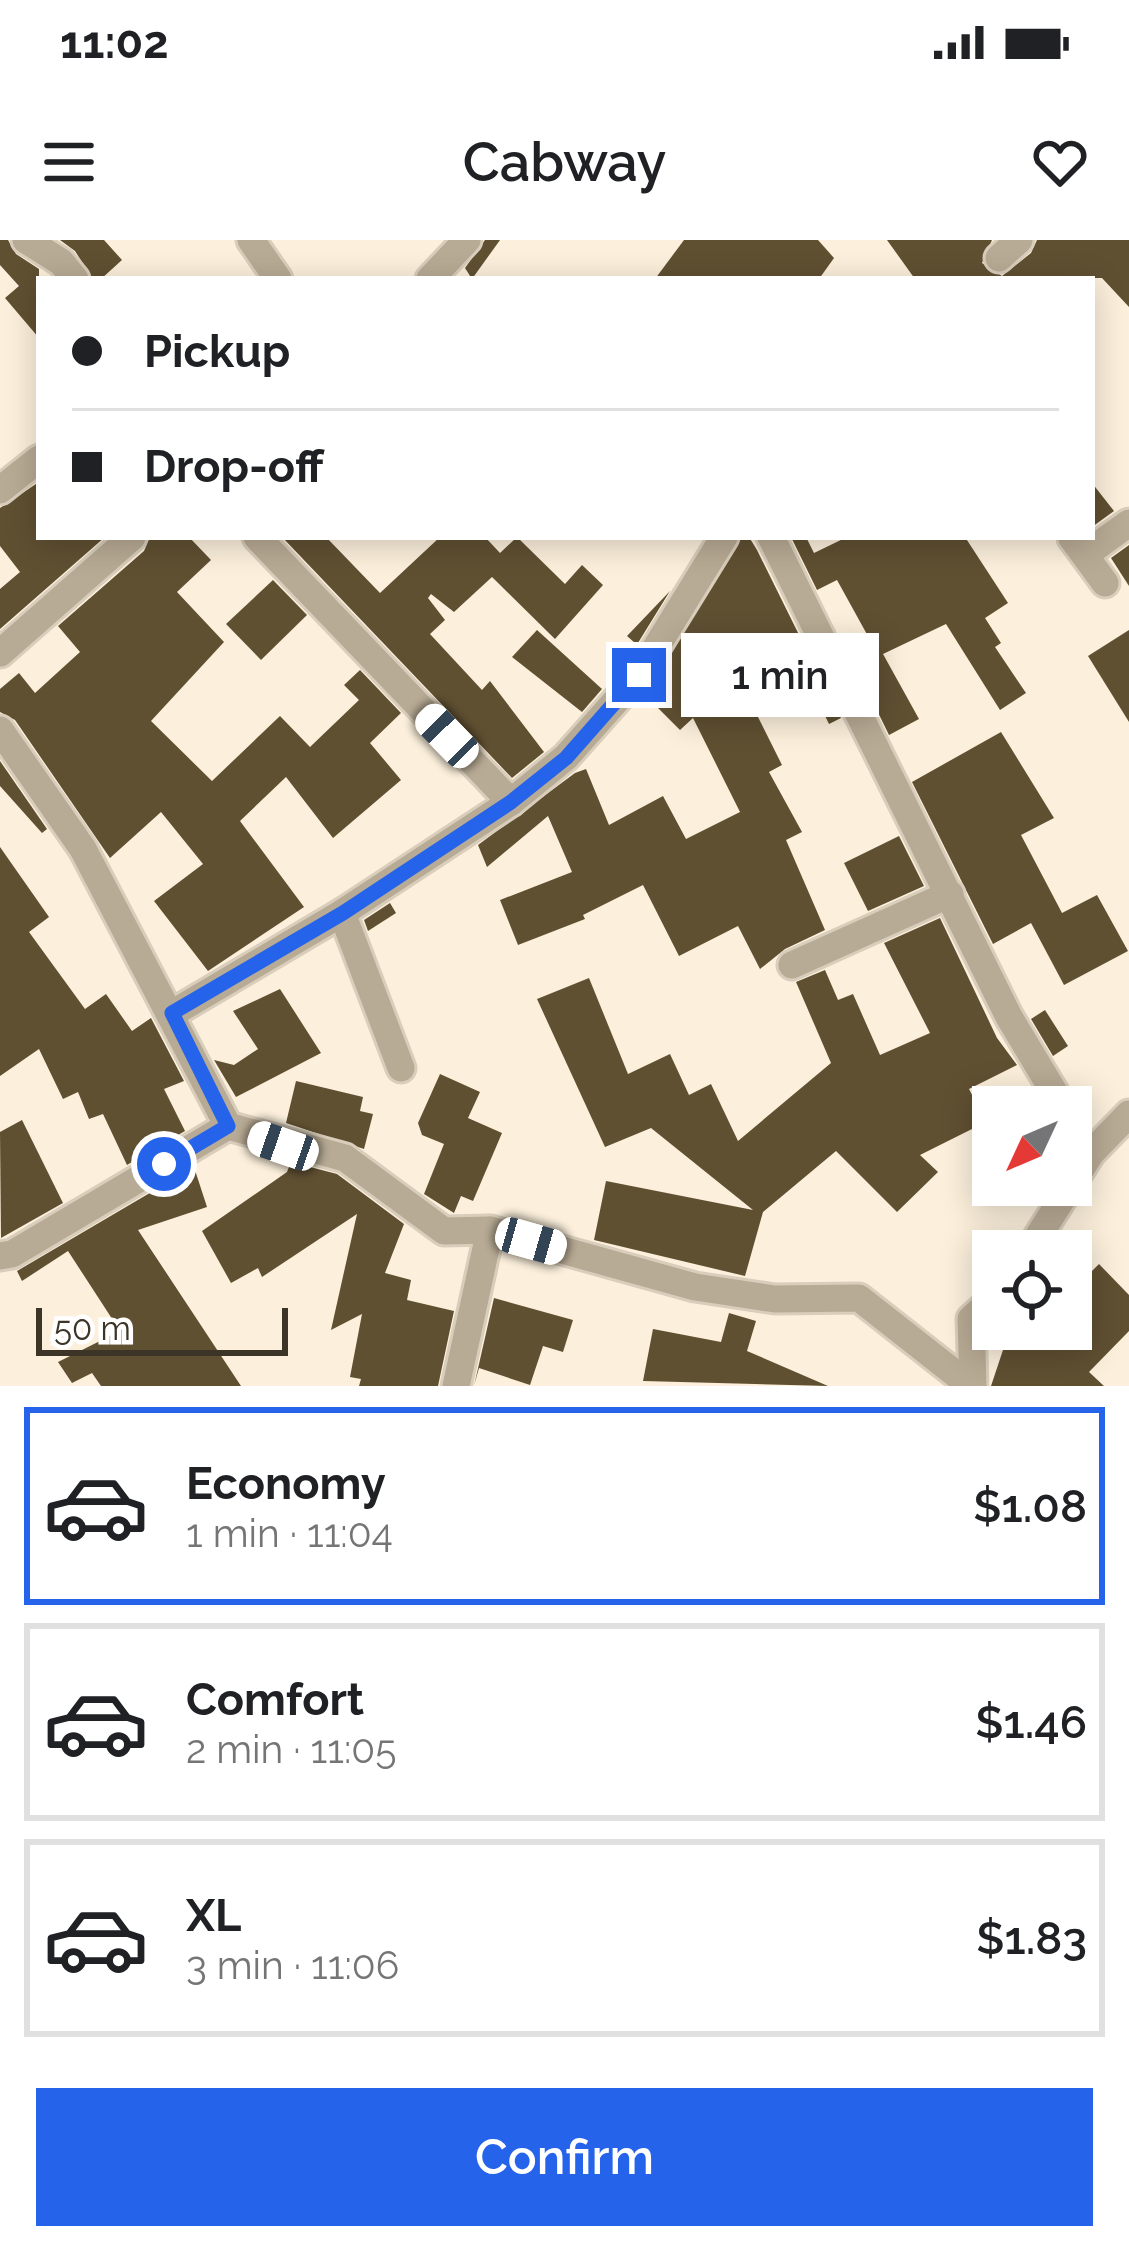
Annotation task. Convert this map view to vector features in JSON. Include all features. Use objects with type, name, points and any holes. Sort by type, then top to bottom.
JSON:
[{"type":"street","points":[[26,240],[61,262],[73,276]]},
{"type":"street","points":[[251,240],[276,276]]},
{"type":"street","points":[[433,276],[467,240]]},
{"type":"street","points":[[0,490],[36,461]]},
{"type":"street","points":[[1076,540],[1094,549],[1129,523]]},
{"type":"street","points":[[0,653],[129,540]]},
{"type":"street","points":[[260,540],[511,802]]},
{"type":"street","points":[[172,1013],[343,913],[511,802],[566,758],[639,675],[722,540]]},
{"type":"street","points":[[772,540],[1009,1017],[1051,1086]]},
{"type":"street","points":[[1073,540],[1105,583]]},
{"type":"street","points":[[0,730],[82,849],[228,1126],[283,1146],[345,1158],[444,1231],[490,1230],[695,1287],[776,1299],[859,1298],[972,1386]]},
{"type":"street","points":[[792,965],[950,895]]},
{"type":"street","points":[[343,913],[400,1067]]},
{"type":"street","points":[[1092,1152],[1129,1114]]},
{"type":"street","points":[[0,1256],[12,1254],[228,1126]]},
{"type":"street","points":[[456,1386],[490,1230]]},
{"type":"street","points":[[972,1317],[972,1386]]},
{"type":"building","points":[[0,240],[8,240],[16,254],[39,269],[36,334],[5,298],[19,286],[0,265]]},
{"type":"building","points":[[60,240],[104,240],[122,260],[104,276],[91,276],[75,251]]},
{"type":"building","points":[[485,240],[500,240],[474,276],[465,268]]},
{"type":"building","points":[[684,240],[818,240],[834,258],[821,276],[657,276]]},
{"type":"building","points":[[887,240],[992,240],[982,263],[1002,276],[913,276]]},
{"type":"building","points":[[1037,240],[1129,240],[1129,307],[1102,278],[1002,276],[1031,253]]},
{"type":"building","points":[[36,484],[36,540],[102,540],[0,629],[0,589],[20,572],[0,546],[0,508]]},
{"type":"building","points":[[1095,487],[1114,511],[1095,525]]},
{"type":"building","points":[[149,540],[192,540],[211,560],[177,592],[224,642],[151,721],[212,781],[280,716],[310,747],[359,700],[344,685],[360,670],[401,713],[370,743],[401,780],[333,838],[286,777],[240,821],[304,907],[208,971],[154,901],[203,864],[161,812],[110,858],[15,720],[0,712],[0,689],[19,673],[35,693],[80,652],[58,626],[144,551]]},
{"type":"building","points":[[285,540],[329,540],[380,593],[437,540],[488,540],[500,553],[520,540],[565,584],[582,565],[603,585],[555,639],[492,577],[454,612],[431,594],[428,598],[445,620],[430,634],[482,690],[490,681],[544,752],[512,778]]},
{"type":"building","points":[[740,540],[751,540],[809,655],[746,693],[782,765],[769,772],[802,832],[786,840],[825,930],[785,949],[760,969],[738,926],[679,956],[643,885],[583,915],[585,919],[518,945],[500,900],[572,872],[548,816],[487,867],[478,845],[575,773],[586,769],[609,825],[663,796],[686,839],[740,812],[693,718],[680,730],[645,695]]},
{"type":"building","points":[[792,540],[808,540],[814,553],[841,540],[967,540],[1008,603],[985,618],[1001,643],[995,647],[1026,693],[1000,710],[946,624],[883,654],[919,719],[889,735],[847,649],[869,638],[837,580],[817,590]]},
{"type":"building","points":[[1129,545],[1129,586],[1111,558]]},
{"type":"building","points":[[273,580],[307,615],[261,660],[226,624]]},
{"type":"building","points":[[670,591],[619,670],[616,667],[635,643],[627,636]]},
{"type":"building","points":[[537,630],[602,689],[582,712],[512,657]]},
{"type":"building","points":[[1129,630],[1129,722],[1088,656]]},
{"type":"building","points":[[815,665],[841,718],[829,724],[803,671]]},
{"type":"building","points":[[1001,732],[1054,818],[1021,835],[1062,913],[1097,895],[1128,951],[1064,985],[1031,923],[993,944],[912,782]]},
{"type":"building","points":[[0,761],[47,829],[42,833],[0,786]]},
{"type":"building","points":[[899,836],[924,886],[868,911],[844,863]]},
{"type":"building","points":[[0,847],[49,917],[29,932],[85,1009],[106,994],[132,1031],[151,1018],[184,1081],[164,1089],[185,1131],[127,1165],[103,1114],[89,1119],[78,1092],[63,1099],[39,1049],[0,1076]]},
{"type":"building","points":[[390,903],[396,913],[368,931],[364,920]]},
{"type":"building","points":[[940,918],[997,1038],[1017,1065],[969,1089],[972,1129],[920,1155],[938,1172],[897,1212],[836,1151],[763,1212],[745,1276],[594,1240],[606,1181],[753,1210],[651,1128],[605,1147],[537,999],[589,978],[628,1074],[670,1054],[689,1095],[711,1084],[738,1141],[831,1063],[796,982],[825,970],[838,1000],[853,994],[880,1055],[930,1033],[884,943]]},
{"type":"building","points":[[280,989],[321,1053],[236,1097],[214,1060],[234,1065],[258,1049],[233,1011]]},
{"type":"building","points":[[1045,1010],[1068,1046],[1053,1056],[1031,1019]]},
{"type":"building","points":[[440,1074],[480,1092],[468,1118],[502,1133],[473,1201],[461,1196],[454,1213],[424,1194],[444,1144],[422,1135],[418,1123]]},
{"type":"building","points":[[296,1081],[363,1097],[360,1111],[373,1114],[364,1149],[286,1123]]},
{"type":"building","points":[[22,1120],[63,1203],[1,1238],[0,1132]]},
{"type":"building","points":[[291,1162],[337,1174],[404,1224],[385,1273],[411,1280],[407,1300],[454,1311],[438,1386],[359,1386],[361,1379],[350,1377],[362,1314],[331,1330],[357,1214],[262,1277],[258,1268],[231,1283],[202,1231],[287,1172]]},
{"type":"building","points":[[194,1167],[207,1207],[138,1230],[241,1386],[101,1386],[92,1373],[72,1383],[58,1362],[120,1331],[68,1251],[22,1281],[17,1271]]},
{"type":"building","points":[[1099,1264],[1129,1295],[1129,1331],[1089,1372],[1104,1386],[991,1386],[1003,1350],[1092,1350],[1092,1271]]},
{"type":"building","points":[[494,1298],[573,1320],[563,1352],[543,1346],[530,1385],[479,1368],[474,1386]]},
{"type":"building","points":[[729,1313],[756,1321],[747,1351],[828,1386],[643,1381],[653,1329],[721,1342]]},
{"type":"route","points":[[164,1164],[228,1126],[172,1013],[343,913],[511,802],[566,758],[639,675]]}]
